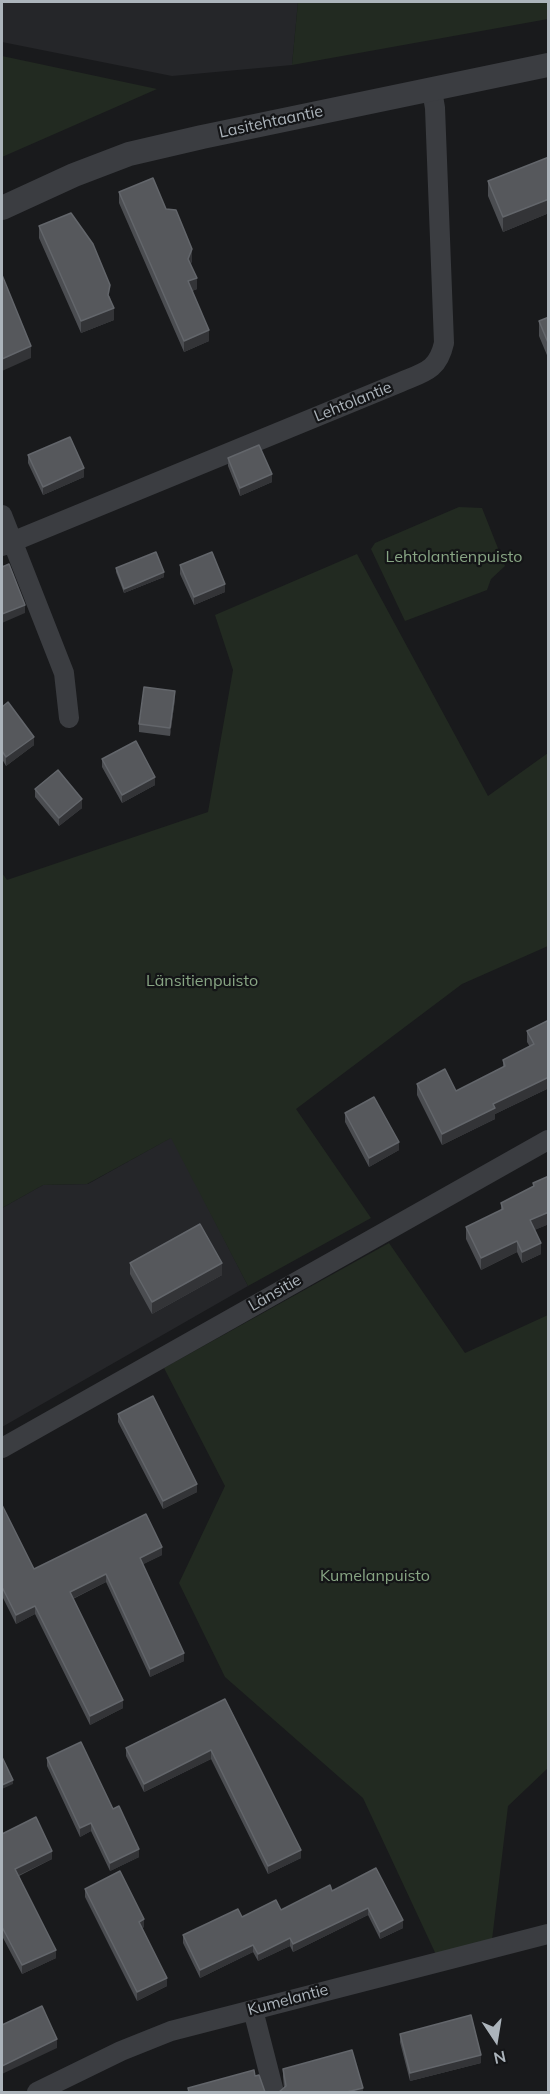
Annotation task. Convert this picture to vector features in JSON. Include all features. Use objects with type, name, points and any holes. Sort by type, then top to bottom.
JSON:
[{"type":"street","name":"Lasitehtaantie","points":[[2,207],[74,175],[129,154],[202,136],[549,65]]},
{"type":"street","name":"Lehtolantie","points":[[7,544],[401,382],[434,366],[441,358],[444,343],[435,108],[432,90]]},
{"type":"street","points":[[2,515],[7,544],[64,673],[69,718]]},
{"type":"street","name":"Länsitie","points":[[2,1448],[549,1140]]},
{"type":"street","name":"Kumelantie","points":[[37,2092],[121,2051],[171,2031],[549,1934]]},
{"type":"street","points":[[253,2010],[274,2092]]},
{"type":"shaded area","points":[[2,2],[298,2],[292,65],[172,76],[2,42]]},
{"type":"shaded area","points":[[172,1137],[248,1286],[2,1427],[2,1208],[43,1185],[88,1184]]},
{"type":"green space","points":[[298,2],[548,2],[548,19],[292,65]]},
{"type":"green space","points":[[2,56],[157,89],[2,157]]},
{"type":"green space","name":"Lehtolantienpuisto","points":[[459,507],[482,508],[505,566],[491,579],[487,590],[405,621],[371,549],[375,543]]},
{"type":"green space","name":"Länsitienpuisto","points":[[357,554],[488,796],[548,753],[548,946],[462,984],[296,1109],[371,1218],[248,1286],[171,1138],[87,1184],[43,1185],[2,1208],[2,873],[7,880],[208,812],[233,670],[215,615]]},
{"type":"green space","name":"Kumelanpuisto","points":[[389,1243],[465,1353],[548,1315],[548,1768],[508,1806],[491,1948],[439,1961],[363,1798],[225,1677],[179,1583],[225,1486],[164,1368]]},
{"type":"building","points":[[549,157],[549,199],[503,217],[488,181]]},
{"type":"building","points":[[153,178],[166,209],[176,210],[192,249],[188,259],[197,278],[188,281],[209,330],[184,341],[119,192]]},
{"type":"building","points":[[71,213],[93,244],[110,285],[108,295],[114,308],[81,321],[39,226]]},
{"type":"building","points":[[2,275],[31,346],[2,359]]},
{"type":"building","points":[[549,317],[549,345],[539,321]]},
{"type":"building","points":[[70,437],[84,468],[43,487],[28,455]]},
{"type":"building","points":[[259,445],[272,474],[240,488],[228,458]]},
{"type":"building","points":[[156,552],[164,572],[124,589],[116,568]]},
{"type":"building","points":[[212,552],[225,584],[194,597],[180,565]]},
{"type":"building","points":[[9,564],[25,605],[2,614],[2,567]]},
{"type":"building","points":[[144,687],[175,691],[170,728],[139,724]]},
{"type":"building","points":[[8,702],[34,737],[6,757],[2,751],[2,707]]},
{"type":"building","points":[[136,741],[155,777],[122,795],[102,759]]},
{"type":"building","points":[[58,770],[82,799],[59,818],[35,789]]},
{"type":"building","points":[[549,1020],[549,1077],[493,1104],[495,1108],[442,1134],[417,1084],[445,1069],[456,1091],[505,1066],[503,1060],[534,1044],[527,1031]]},
{"type":"building","points":[[374,1097],[399,1142],[369,1158],[345,1113]]},
{"type":"building","points":[[549,1176],[549,1212],[530,1220],[541,1243],[522,1252],[517,1241],[481,1258],[466,1227],[503,1209],[501,1203]]},
{"type":"building","points":[[200,1224],[222,1263],[152,1302],[130,1263]]},
{"type":"building","points":[[153,1396],[197,1484],[163,1501],[118,1414]]},
{"type":"building","points":[[2,1505],[34,1569],[146,1514],[162,1547],[140,1558],[184,1653],[150,1669],[106,1574],[70,1592],[123,1700],[90,1716],[35,1606],[16,1615],[2,1587]]},
{"type":"building","points":[[225,1699],[301,1850],[268,1866],[211,1750],[144,1784],[126,1748]]},
{"type":"building","points":[[81,1742],[113,1809],[119,1806],[139,1849],[110,1863],[91,1823],[80,1828],[47,1758]]},
{"type":"building","points":[[2,1757],[13,1780],[2,1785]]},
{"type":"building","points":[[36,1817],[52,1851],[15,1869],[56,1950],[22,1965],[2,1927],[2,1834]]},
{"type":"building","points":[[376,1868],[403,1920],[380,1932],[368,1908],[293,1944],[290,1938],[258,1954],[253,1945],[200,1970],[183,1935],[238,1909],[242,1917],[276,1900],[281,1910],[330,1885],[332,1891]]},
{"type":"building","points":[[120,1871],[144,1919],[139,1922],[167,1978],[137,1992],[85,1889]]},
{"type":"building","points":[[42,2006],[57,2039],[2,2066],[2,2025]]},
{"type":"building","points":[[471,2015],[481,2055],[410,2073],[400,2034]]},
{"type":"building","points":[[352,2050],[363,2088],[347,2092],[279,2092],[286,2086],[283,2069]]},
{"type":"building","points":[[254,2070],[255,2076],[259,2075],[265,2092],[189,2092],[188,2088]]}]
